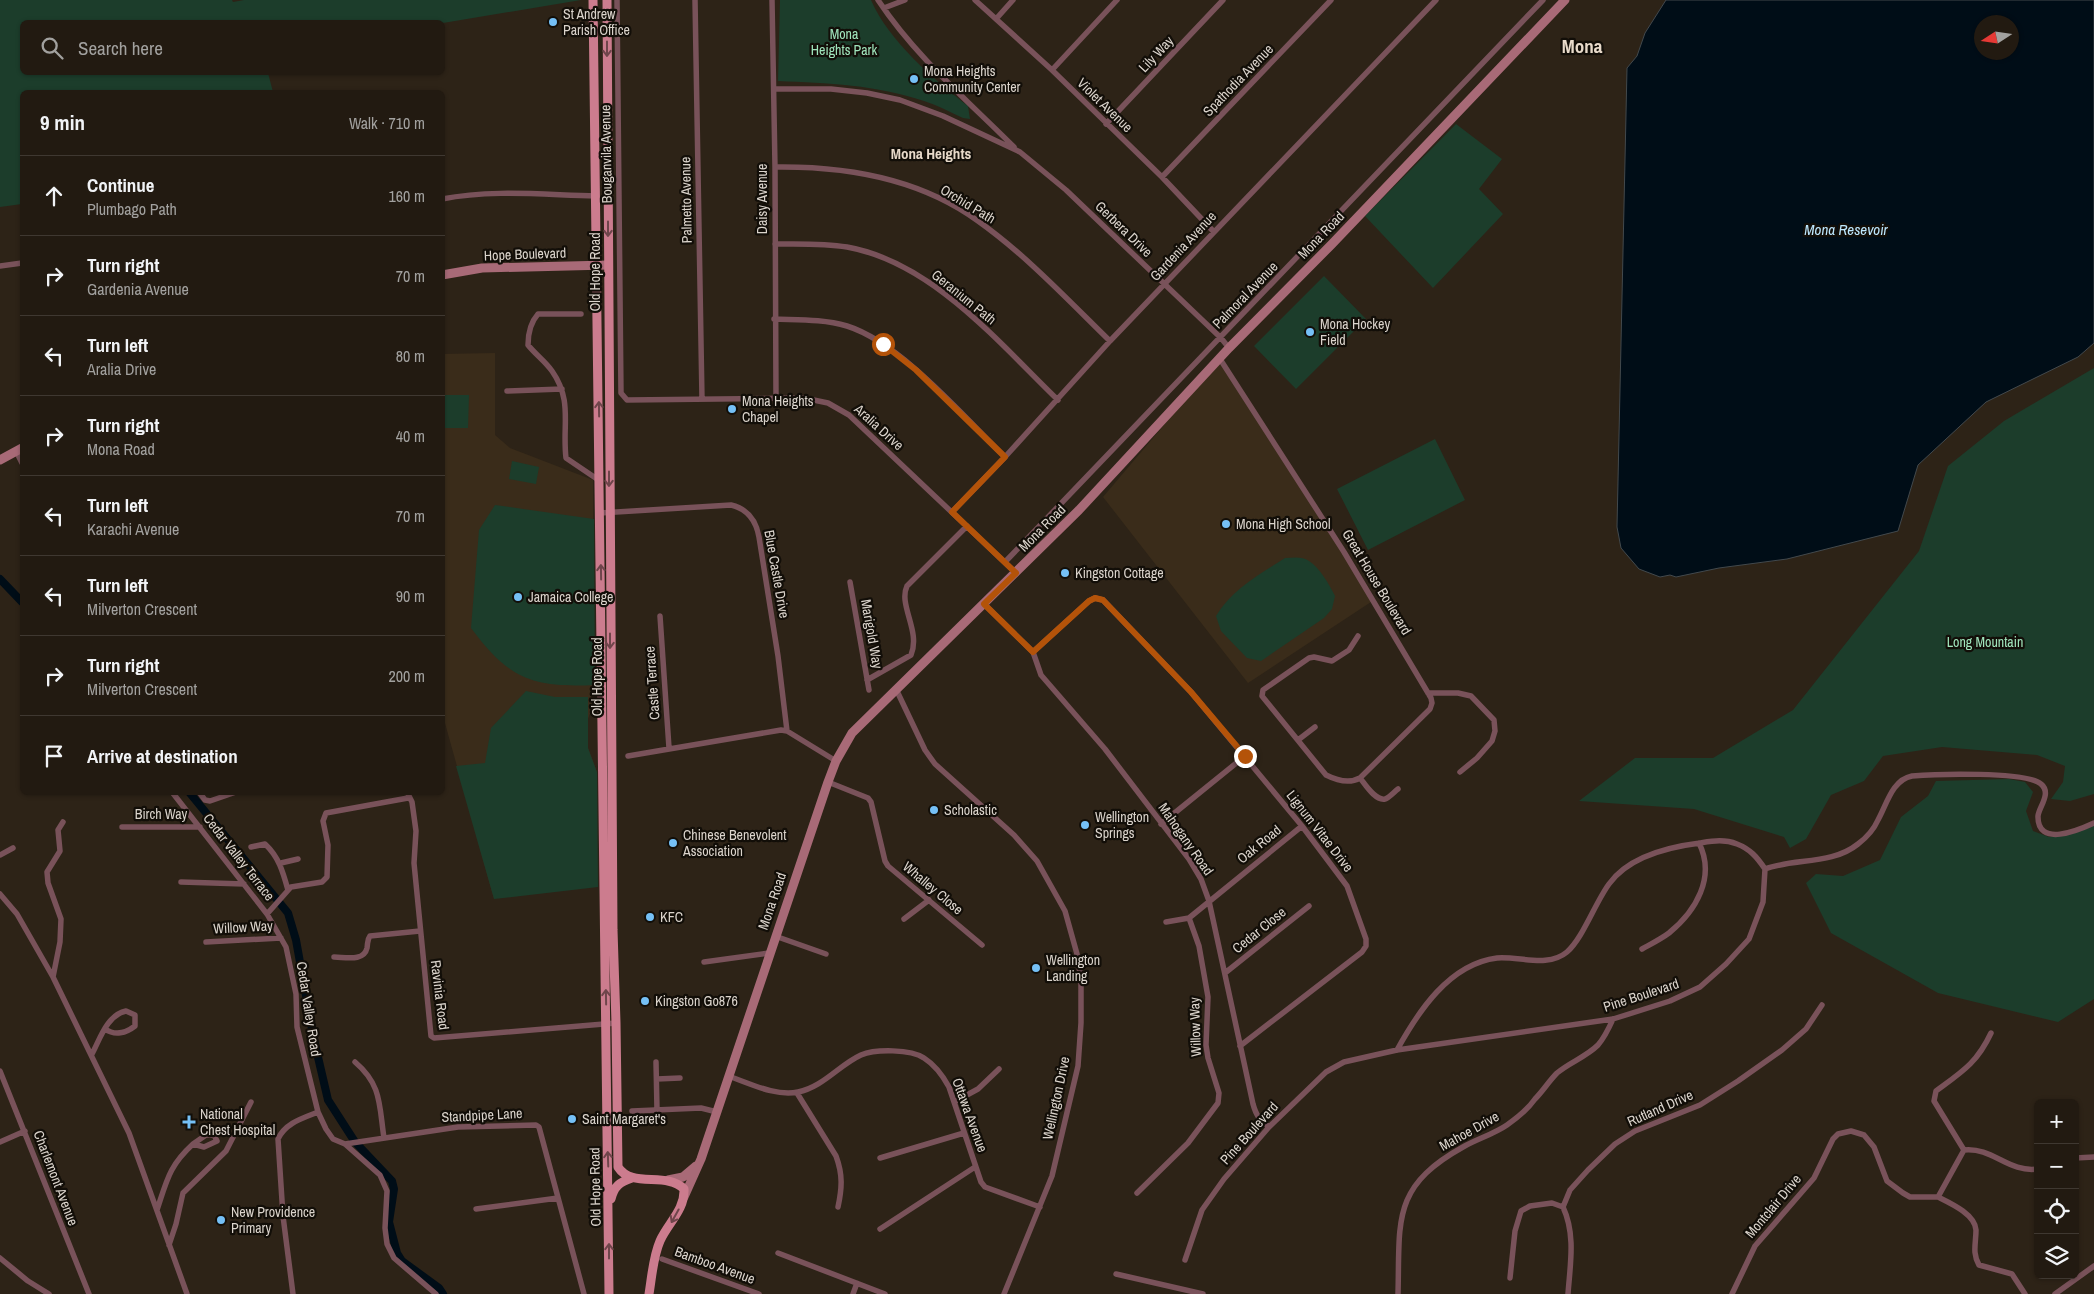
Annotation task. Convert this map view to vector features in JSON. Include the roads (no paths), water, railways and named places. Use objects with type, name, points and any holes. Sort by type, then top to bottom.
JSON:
[{"type":"main road","name":"Old Hope Road","points":[[593,0],[600,481],[605,512],[618,1167],[622,1173],[632,1178]]},
{"type":"main road","name":"Old Hope Road","points":[[607,0],[608,265],[605,512],[606,1024],[609,1294]]},
{"type":"main road","points":[[609,1208],[613,1192],[619,1183],[632,1178],[668,1180],[679,1184],[684,1189],[684,1197],[677,1214],[660,1240],[649,1294]]},
{"type":"street","name":"Bouganvila Avenue","points":[[617,0],[621,392],[623,398]]},
{"type":"street","name":"Palmetto Avenue","points":[[695,0],[702,399]]},
{"type":"street","name":"Daisy Avenue","points":[[772,0],[776,398]]},
{"type":"street","name":"Gerbera Drive","points":[[878,0],[891,20],[928,63],[1020,152],[1066,190],[1221,338],[1229,348]]},
{"type":"street","points":[[884,8],[905,0]]},
{"type":"street","name":"Violet Avenue","points":[[975,0],[1052,70],[1162,176],[1214,232]]},
{"type":"street","points":[[996,19],[1013,0]]},
{"type":"street","points":[[1052,70],[1117,0]]},
{"type":"street","name":"Lily Way","points":[[1106,124],[1223,0]]},
{"type":"street","name":"Spathodia Avenue","points":[[1162,176],[1331,0]]},
{"type":"street","name":"Gardenia Avenue","points":[[952,512],[1058,400],[1110,341],[1436,0]]},
{"type":"street","name":"Palmoral Avenue","points":[[1005,562],[1543,0]]},
{"type":"street","name":"Mona Road","points":[[684,1197],[701,1159],[828,782],[836,761],[852,733],[1078,510],[1229,348],[1331,245],[1565,0]]},
{"type":"street","name":"Gerbera Drive","points":[[774,89],[831,89],[867,93],[900,100],[944,116],[1020,152]]},
{"type":"street","name":"Orchid Path","points":[[775,167],[814,166],[854,171],[890,179],[938,198],[977,220],[1010,247],[1110,341]]},
{"type":"street","points":[[445,198],[472,194],[596,196]]},
{"type":"street","name":"Geranium Path","points":[[775,244],[818,244],[848,247],[868,252],[901,266],[933,285],[961,307],[1058,400]]},
{"type":"street","points":[[0,266],[20,263]]},
{"type":"street","name":"Hope Boulevard","points":[[445,274],[482,268],[608,265]]},
{"type":"street","points":[[582,314],[538,314],[532,320],[528,345],[551,369],[562,390],[566,403],[566,458],[600,481]]},
{"type":"street","points":[[774,319],[823,321],[839,324],[865,333],[883,344],[916,370],[1005,457]]},
{"type":"street","name":"Great House Boulevard","points":[[1220,359],[1344,552],[1428,693]]},
{"type":"street","points":[[506,391],[562,390]]},
{"type":"street","name":"Aralia Drive","points":[[623,398],[627,400],[804,398],[828,403],[849,415],[1016,573]]},
{"type":"street","points":[[0,460],[19,450]]},
{"type":"street","name":"Blue Castle Drive","points":[[605,512],[724,504],[739,506],[750,514],[757,527],[759,537],[778,656],[787,732]]},
{"type":"street","points":[[868,680],[911,655],[913,650],[913,632],[904,598],[907,586],[967,526]]},
{"type":"street","name":"Marigold Way","points":[[850,582],[869,690]]},
{"type":"street","name":"Lignum Vitae Drive","points":[[1033,652],[1089,601],[1095,598],[1103,600],[1191,692],[1302,826],[1347,886],[1366,939],[1366,946],[1362,952],[1240,1046]]},
{"type":"street","points":[[984,604],[1033,652]]},
{"type":"street","name":"Castle Terrace","points":[[660,616],[669,748]]},
{"type":"street","points":[[1358,636],[1349,650],[1332,661],[1314,657],[1310,658],[1263,690],[1262,696],[1326,774],[1334,779],[1355,781],[1430,710],[1432,703],[1428,693],[1458,693],[1471,696],[1494,720],[1495,731],[1492,741],[1477,758],[1460,772]]},
{"type":"street","name":"Mahogany Road","points":[[1033,652],[1041,675],[1105,749],[1193,866],[1206,890],[1256,1115],[1269,1127]]},
{"type":"street","name":"Wellington Drive","points":[[896,689],[925,750],[935,764],[1014,835],[1037,861],[1065,911],[1072,934],[1081,979],[1081,1023],[1078,1066],[1052,1176],[1004,1294]]},
{"type":"street","points":[[1298,740],[1315,727]]},
{"type":"street","points":[[628,756],[774,731],[787,732],[836,761]]},
{"type":"street","points":[[1161,824],[1245,756]]},
{"type":"street","points":[[1397,1050],[1422,1011],[1459,972],[1480,962],[1496,958],[1550,960],[1567,952],[1577,940],[1609,883],[1620,872],[1648,856],[1678,846],[1715,840],[1736,843],[1749,850],[1765,868],[1778,864],[1815,861],[1841,854],[1857,845],[1876,823],[1886,801],[1898,783],[1912,776],[2014,776],[2034,780],[2045,789],[2044,799],[2038,815],[2039,823],[2045,832],[2055,836],[2094,823]]},
{"type":"street","points":[[1360,778],[1370,791],[1382,799],[1386,799],[1398,789]]},
{"type":"street","name":"Whalley Close","points":[[828,782],[868,798],[871,802],[885,861],[982,944]]},
{"type":"street","name":"Cedar Valley Terrace","points":[[175,795],[267,914]]},
{"type":"street","points":[[202,795],[207,801],[226,795]]},
{"type":"street","points":[[267,914],[291,887],[322,882],[327,877],[328,845],[323,816],[326,813],[408,795]]},
{"type":"street","name":"Ravinia Road","points":[[408,795],[412,802],[416,831],[414,863],[429,1032],[431,1036],[434,1038],[616,1023]]},
{"type":"street","points":[[53,977],[60,942],[61,919],[48,883],[47,872],[60,851],[58,830],[63,822]]},
{"type":"street","name":"Oak Road","points":[[1209,901],[1302,826]]},
{"type":"street","name":"Birch Way","points":[[122,827],[200,827]]},
{"type":"street","points":[[1642,949],[1669,933],[1698,901],[1705,875],[1705,859],[1699,843]]},
{"type":"street","points":[[250,847],[266,844],[281,863],[288,890]]},
{"type":"street","points":[[0,855],[13,848]]},
{"type":"street","points":[[281,863],[298,859]]},
{"type":"street","name":"Pine Boulevard","points":[[1185,1260],[1202,1210],[1224,1179],[1269,1127],[1334,1066],[1397,1050],[1613,1019],[1670,1001],[1700,987],[1726,964],[1749,939],[1763,902],[1765,868]]},
{"type":"street","points":[[181,882],[244,884]]},
{"type":"street","points":[[0,894],[17,914],[53,977],[129,1133],[187,1294]]},
{"type":"street","points":[[904,919],[929,900]]},
{"type":"street","points":[[1166,922],[1189,918],[1209,901]]},
{"type":"street","name":"Cedar Close","points":[[1225,973],[1309,906]]},
{"type":"street","name":"Cedar Valley Road","points":[[267,914],[286,947],[296,994],[297,1027],[318,1112]]},
{"type":"street","name":"Willow Way","points":[[1137,1193],[1188,1142],[1218,1103],[1220,1093],[1208,1058],[1206,1045],[1208,997],[1199,946],[1189,918]]},
{"type":"street","points":[[334,957],[359,957],[364,955],[367,940],[370,936],[420,930]]},
{"type":"street","points":[[775,936],[826,954]]},
{"type":"street","name":"Willow Way","points":[[206,942],[281,938]]},
{"type":"street","points":[[704,962],[769,953]]},
{"type":"street","name":"Rutland Drive","points":[[1563,1207],[1570,1190],[1615,1144],[1635,1131],[1700,1105],[1738,1081],[1782,1050],[1806,1029],[1822,1004]]},
{"type":"street","points":[[92,1054],[105,1029],[122,1012],[129,1012],[136,1018],[136,1026],[124,1032],[114,1033],[105,1029]]},
{"type":"street","name":"Mahoe Drive","points":[[1398,1294],[1400,1218],[1410,1191],[1436,1164],[1463,1147],[1506,1126],[1534,1102],[1555,1075],[1597,1046],[1613,1019]]},
{"type":"street","points":[[1964,1150],[1939,1110],[1934,1097],[1936,1092],[1975,1060],[1991,1033]]},
{"type":"street","name":"Ottawa Avenue","points":[[797,1093],[815,1086],[860,1055],[883,1051],[902,1052],[924,1057],[942,1074],[949,1087],[981,1182],[985,1187],[1040,1207]]},
{"type":"street","points":[[355,1062],[372,1079],[376,1088],[384,1138]]},
{"type":"street","points":[[656,1062],[657,1110]]},
{"type":"street","points":[[954,1102],[978,1089],[999,1069]]},
{"type":"street","name":"Charlemont Avenue","points":[[0,1071],[89,1294]]},
{"type":"street","points":[[728,1076],[768,1090],[797,1093],[836,1156],[840,1166],[842,1187],[838,1207]]},
{"type":"street","points":[[657,1079],[680,1078]]},
{"type":"street","points":[[169,1244],[183,1193],[226,1151],[251,1102]]},
{"type":"street","points":[[632,1111],[701,1108],[717,1112]]},
{"type":"street","points":[[293,1294],[283,1216],[278,1140],[281,1132],[287,1127],[318,1112],[333,1139],[345,1144],[380,1175],[387,1191],[385,1228],[387,1244],[394,1258],[436,1294]]},
{"type":"street","name":"Standpipe Lane","points":[[345,1144],[458,1127],[536,1125],[539,1127],[584,1294]]},
{"type":"street","points":[[0,1142],[25,1131]]},
{"type":"street","name":"Montclair Drive","points":[[1732,1294],[1755,1246],[1814,1178],[1833,1139],[1838,1134],[1851,1131],[1864,1135],[1874,1147],[1887,1181],[1902,1193],[1910,1197],[1938,1197]]},
{"type":"street","points":[[880,1158],[964,1134]]},
{"type":"street","points":[[157,1210],[169,1172],[182,1154],[193,1144]]},
{"type":"street","points":[[1964,1150],[1982,1150],[2023,1170],[2034,1169]]},
{"type":"street","points":[[1964,1150],[1938,1197],[1953,1204],[1973,1220],[1976,1230],[1974,1252],[1979,1265],[2012,1274],[2025,1294]]},
{"type":"street","points":[[2079,1158],[2094,1157]]},
{"type":"street","points":[[668,1180],[683,1177],[691,1172],[701,1159]]},
{"type":"street","points":[[880,1229],[975,1167]]},
{"type":"street","points":[[476,1209],[558,1198]]},
{"type":"street","points":[[1510,1278],[1514,1231],[1522,1211],[1530,1206],[1552,1203],[1563,1207],[1569,1219],[1571,1234],[1568,1294]]},
{"type":"street","points":[[778,1253],[885,1294]]},
{"type":"street","points":[[0,1258],[28,1281],[49,1294]]},
{"type":"street","name":"Bamboo Avenue","points":[[662,1259],[759,1294]]},
{"type":"street","points":[[2054,1294],[2094,1266]]},
{"type":"street","points":[[1116,1274],[1174,1291],[1203,1294]]},
{"type":"street","points":[[853,1294],[857,1283]]},
{"type":"water","name":"Mona Resevoir","points":[[1666,0],[2094,0],[2094,343],[2078,357],[1986,402],[1918,465],[1898,531],[1787,559],[1719,568],[1676,577],[1670,575],[1660,577],[1639,569],[1621,548],[1617,527],[1627,68],[1637,56],[1645,33]]},
{"type":"waterway","points":[[0,579],[20,600]]},
{"type":"waterway","points":[[191,795],[288,913],[296,940],[314,1040],[328,1100],[355,1142],[392,1181],[394,1189],[389,1222],[397,1253],[402,1261],[439,1288],[443,1294]]},
{"type":"place","name":"St Andrew Parish Office","points":[[553,22]]},
{"type":"place","name":"Mona Heights Community Center","points":[[914,79]]},
{"type":"place","name":"Mona Hockey Field","points":[[1310,332]]},
{"type":"place","name":"Mona Heights Chapel","points":[[732,409]]},
{"type":"place","name":"Mona High School","points":[[1226,524]]},
{"type":"place","name":"Kingston Cottage","points":[[1065,573]]},
{"type":"place","name":"Jamaica College","points":[[518,597]]},
{"type":"place","name":"Scholastic","points":[[934,810]]},
{"type":"place","name":"Wellington Springs","points":[[1085,825]]},
{"type":"place","name":"Chinese Benevolent Association","points":[[673,843]]},
{"type":"place","name":"KFC","points":[[650,917]]},
{"type":"place","name":"Wellington Landing","points":[[1036,968]]},
{"type":"place","name":"Kingston Go876","points":[[645,1001]]},
{"type":"place","name":"Saint Margaret's","points":[[572,1119]]},
{"type":"place","name":"National Chest Hospital","points":[[189,1122]]},
{"type":"place","name":"New Providence Primary","points":[[221,1220]]},
{"type":"district","name":"Mona","points":[[1582,46]]},
{"type":"district","name":"Mona Heights","points":[[931,153]]},
{"type":"park label","name":"Mona Heights Park","points":[[844,42]]},
{"type":"park label","name":"Long Mountain","points":[[1985,642]]}]
